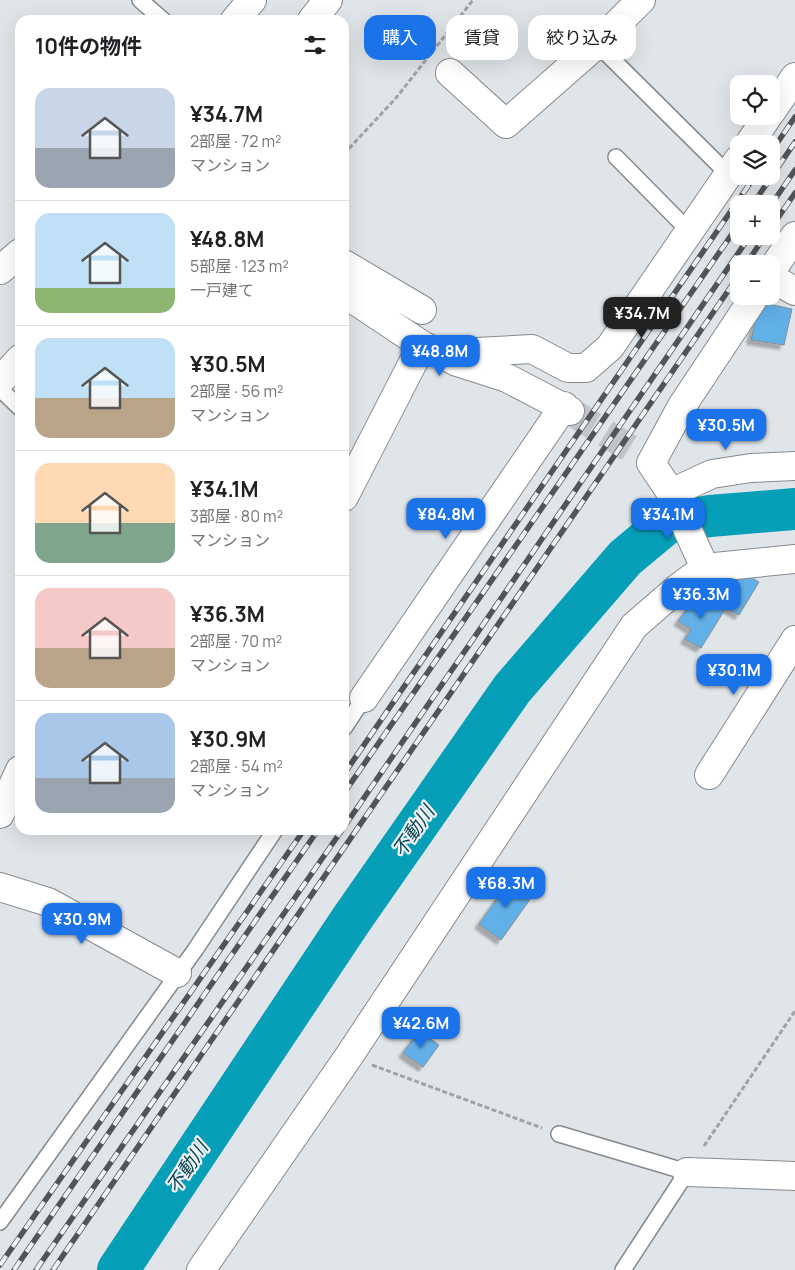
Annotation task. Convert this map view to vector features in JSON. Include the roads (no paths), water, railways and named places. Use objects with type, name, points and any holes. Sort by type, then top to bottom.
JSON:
[{"type":"main road","points":[[239,15],[252,0]]},
{"type":"main road","points":[[316,15],[328,0]]},
{"type":"main road","points":[[626,15],[641,0]]},
{"type":"main road","points":[[450,73],[506,124],[579,60]]},
{"type":"main road","points":[[780,99],[795,77]]},
{"type":"main road","points":[[457,362],[477,352],[532,350],[568,368],[586,368],[610,347],[730,173]]},
{"type":"main road","points":[[780,258],[795,236]]},
{"type":"main road","points":[[0,270],[15,257]]},
{"type":"main road","points":[[349,267],[422,310]]},
{"type":"main road","points":[[780,283],[795,291]]},
{"type":"main road","points":[[349,296],[422,345],[457,362],[507,378],[567,409],[364,698]]},
{"type":"main road","points":[[705,568],[671,494],[643,457],[682,406],[749,305]]},
{"type":"main road","points":[[349,488],[422,345]]},
{"type":"main road","points":[[0,381],[15,364]]},
{"type":"main road","points":[[671,494],[712,474],[751,468],[795,466]]},
{"type":"main road","points":[[201,1270],[349,1056],[634,626],[678,587],[705,568],[795,559]]},
{"type":"main road","points":[[709,775],[795,640]]},
{"type":"main road","points":[[0,814],[15,781]]},
{"type":"main road","points":[[0,887],[48,902],[177,973]]},
{"type":"main road","points":[[687,1172],[795,1176]]},
{"type":"lane","points":[[140,0],[157,15]]},
{"type":"lane","points":[[615,60],[730,163]]},
{"type":"lane","points":[[616,157],[689,231]]},
{"type":"lane","points":[[0,389],[15,403]]},
{"type":"lane","points":[[349,720],[364,698]]},
{"type":"lane","points":[[0,1222],[177,973],[272,835]]},
{"type":"lane","points":[[560,1134],[687,1172],[624,1270]]},
{"type":"waterway","name":"不動川","points":[[118,1270],[351,920],[512,689],[625,558],[667,523],[710,516],[795,509]]},
{"type":"tunnel","points":[[570,411],[634,451]]},
{"type":"railway","points":[[780,139],[795,117]]},
{"type":"railway","points":[[759,195],[795,142]]},
{"type":"railway","points":[[778,195],[795,170]]},
{"type":"railway","points":[[349,767],[749,185]]},
{"type":"railway","points":[[780,215],[795,193]]},
{"type":"railway","points":[[349,786],[730,237]]},
{"type":"railway","points":[[349,820],[744,245]]},
{"type":"railway","points":[[752,255],[759,245]]},
{"type":"railway","points":[[53,1270],[730,288]]},
{"type":"railway","points":[[0,1265],[301,835]]},
{"type":"railway","points":[[14,1270],[315,835]]},
{"type":"railway","points":[[36,1270],[339,835]]}]
